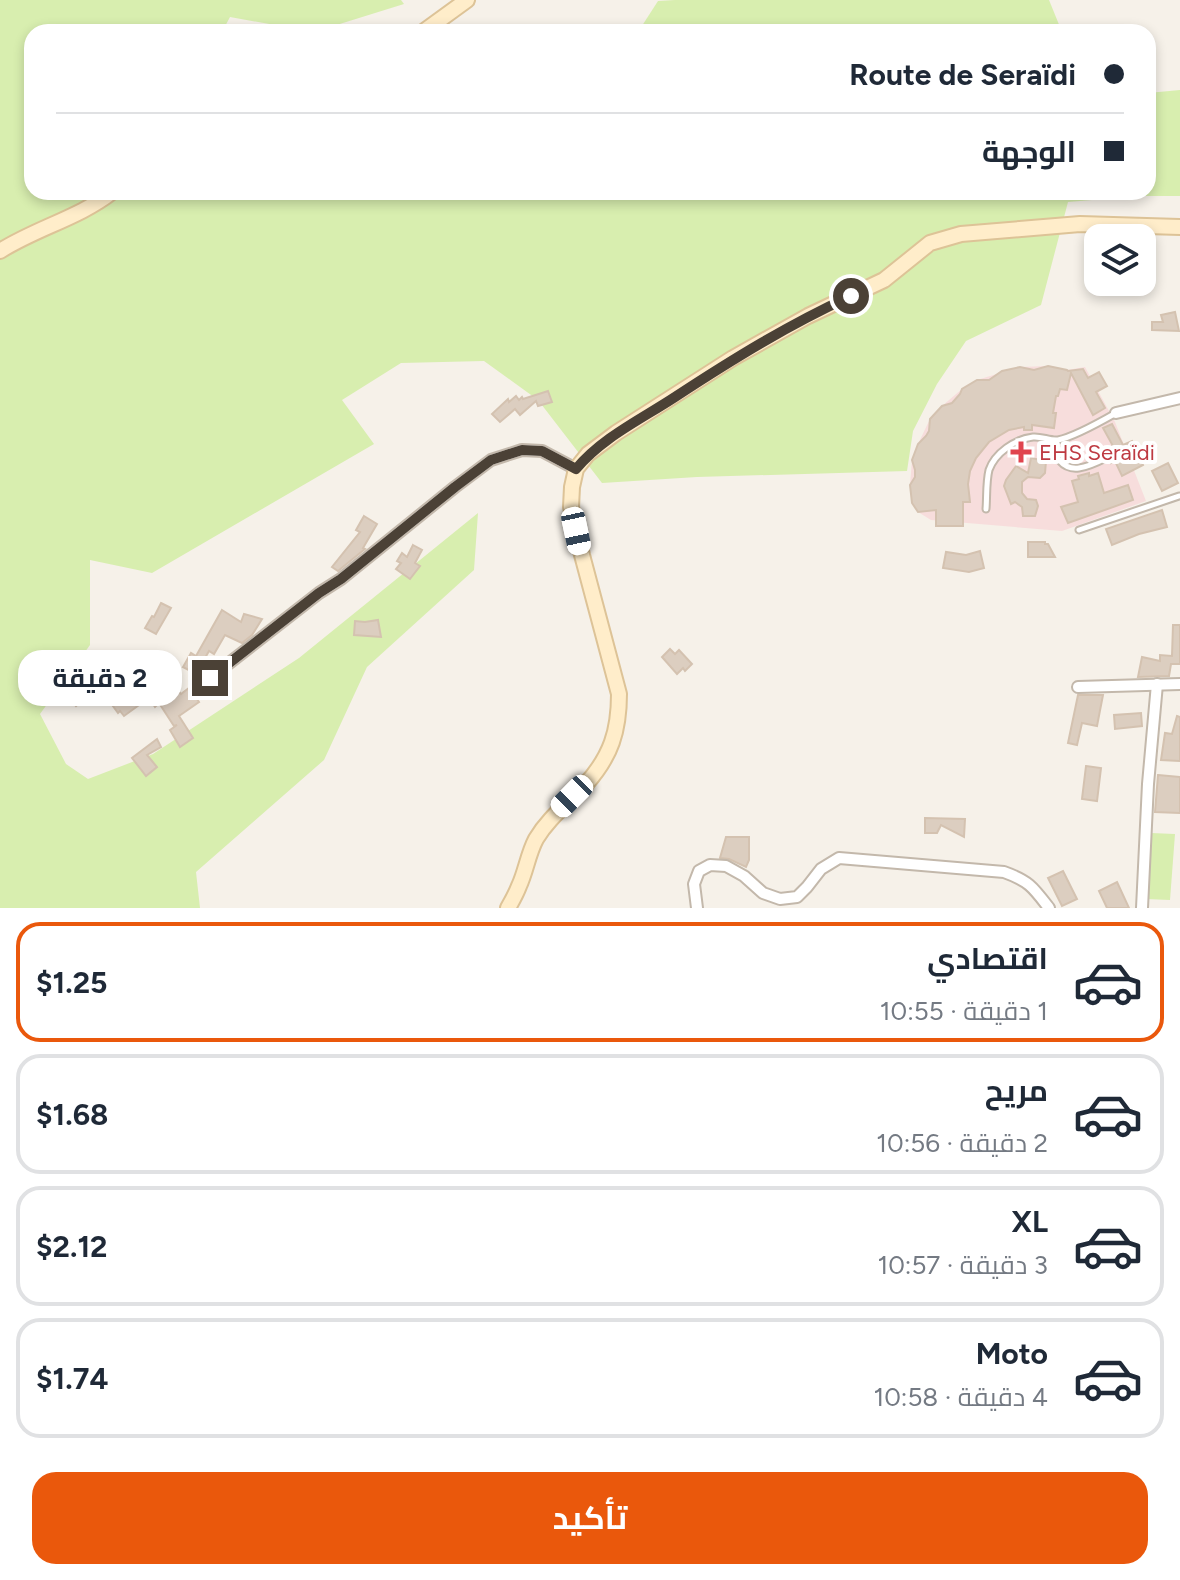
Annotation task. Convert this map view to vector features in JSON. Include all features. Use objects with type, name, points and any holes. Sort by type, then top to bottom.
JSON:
[{"type":"main road","points":[[434,24],[467,0]]},
{"type":"main road","points":[[0,251],[100,200]]},
{"type":"main road","points":[[508,908],[535,841],[548,821],[586,784],[606,756],[616,733],[619,694],[571,507],[576,469],[588,454],[733,358],[808,316],[884,280],[930,243],[961,234],[1080,224],[1180,227]]},
{"type":"street","points":[[1116,413],[1180,398]]},
{"type":"street","points":[[210,678],[491,460],[522,450],[542,451],[576,469]]},
{"type":"street","points":[[1142,908],[1157,684]]},
{"type":"street","points":[[1078,687],[1180,684]]},
{"type":"street","points":[[697,908],[694,884],[699,871],[710,865],[726,866],[744,876],[763,893],[780,899],[797,897],[821,869],[839,858],[1004,872],[1023,879],[1049,908]]},
{"type":"lane","points":[[986,509],[989,471],[1004,450],[1028,437],[1055,441],[1116,413]]},
{"type":"lane","points":[[1055,441],[1054,452],[1058,459],[1072,468],[1106,458]]},
{"type":"lane","points":[[1079,530],[1180,497]]},
{"type":"shaded area","name":"EHS Seraïdi","points":[[1048,366],[1067,370],[1085,367],[1115,422],[1146,501],[1062,531],[931,520],[918,512],[912,503],[912,460],[930,419],[962,389],[977,380],[1020,367]]},
{"type":"green space","points":[[0,0],[401,0],[404,4],[340,24],[269,24],[230,17],[226,24],[24,24],[24,200],[1092,200],[1068,202],[1041,305],[966,341],[937,384],[913,431],[907,471],[602,483],[538,400],[484,361],[401,363],[342,400],[374,444],[152,573],[90,560],[90,645],[40,714],[66,764],[88,779],[153,754],[299,658],[478,513],[474,570],[367,667],[324,760],[196,872],[200,908],[0,908]]},
{"type":"green space","points":[[1049,0],[1059,24],[643,24],[658,1]]},
{"type":"green space","points":[[1180,90],[1180,196],[1156,196],[1156,92]]},
{"type":"green space","points":[[1151,833],[1175,834],[1170,900],[1146,899]]},
{"type":"building","points":[[1175,312],[1179,331],[1152,330],[1152,322],[1163,322],[1161,315]]},
{"type":"building","points":[[1048,366],[1068,371],[1083,369],[1088,378],[1099,372],[1107,386],[1096,392],[1105,408],[1093,415],[1071,373],[1067,390],[1060,389],[1056,396],[1054,428],[1032,425],[1032,430],[1024,430],[1024,427],[1009,430],[989,442],[976,458],[968,484],[970,502],[963,502],[963,526],[936,526],[936,510],[918,512],[912,503],[910,485],[915,470],[912,460],[918,444],[929,431],[930,419],[942,406],[952,403],[962,389],[977,380],[989,380],[1002,371],[1020,367],[1034,370]]},
{"type":"building","points":[[548,391],[552,402],[538,406],[536,401],[520,415],[515,409],[500,422],[492,414],[508,399],[509,402],[516,396],[519,400]]},
{"type":"building","points":[[1112,424],[1123,445],[1132,441],[1143,465],[1122,476],[1105,450],[1113,446],[1103,428]]},
{"type":"building","points":[[1031,458],[1046,461],[1045,473],[1040,478],[1028,477],[1022,482],[1022,493],[1027,499],[1036,500],[1038,506],[1035,516],[1023,516],[1022,507],[1015,502],[1011,504],[1004,486],[1016,466],[1028,473]]},
{"type":"building","points":[[1168,463],[1178,483],[1162,491],[1152,471]]},
{"type":"building","points":[[1089,473],[1089,476],[1098,473],[1104,493],[1128,485],[1133,500],[1068,523],[1061,507],[1078,502],[1072,481]]},
{"type":"building","points":[[1162,510],[1167,527],[1112,545],[1106,529]]},
{"type":"building","points":[[364,516],[377,524],[365,549],[338,571],[332,567],[360,532],[356,530]]},
{"type":"building","points":[[1028,542],[1045,542],[1055,557],[1028,557]]},
{"type":"building","points":[[413,545],[422,550],[415,563],[420,566],[410,579],[396,569],[401,563],[397,561],[402,553],[407,557]]},
{"type":"building","points":[[980,551],[984,568],[969,572],[943,568],[946,552],[966,555]]},
{"type":"building","points":[[161,603],[171,608],[156,634],[145,628]]},
{"type":"building","points":[[222,610],[241,622],[244,614],[262,619],[252,635],[242,643],[225,635],[214,654],[209,651],[196,674],[183,667],[191,653],[196,656]]},
{"type":"building","points":[[378,620],[381,637],[354,635],[355,621]]},
{"type":"building","points":[[1173,625],[1180,625],[1180,664],[1171,664],[1169,676],[1138,677],[1142,657],[1160,661],[1160,655],[1172,656]]},
{"type":"building","points":[[670,649],[675,654],[679,650],[692,664],[685,671],[683,668],[677,674],[662,657]]},
{"type":"building","points":[[106,666],[114,675],[76,706],[63,692],[78,678],[85,686]]},
{"type":"building","points":[[165,674],[181,694],[189,688],[199,702],[179,716],[193,738],[180,747],[170,730],[177,725],[174,726],[159,703],[155,707],[146,693]]},
{"type":"building","points":[[127,689],[132,696],[129,701],[134,698],[139,705],[124,716],[110,702]]},
{"type":"building","points":[[1078,695],[1103,695],[1097,726],[1082,723],[1077,745],[1068,743]]},
{"type":"building","points":[[1141,713],[1142,726],[1115,729],[1114,715]]},
{"type":"building","points":[[1177,716],[1180,717],[1180,761],[1161,760],[1165,733],[1172,734]]},
{"type":"building","points":[[157,739],[161,747],[147,755],[157,767],[146,776],[132,758]]},
{"type":"building","points":[[1086,766],[1101,768],[1097,801],[1082,799]]},
{"type":"building","points":[[1158,775],[1180,777],[1180,813],[1155,812]]},
{"type":"building","points":[[925,818],[965,819],[964,837],[941,825],[937,833],[925,833]]},
{"type":"building","points":[[726,837],[749,837],[746,867],[720,858]]},
{"type":"building","points":[[1063,871],[1077,899],[1062,906],[1048,878]]},
{"type":"building","points":[[1117,882],[1129,908],[1107,908],[1099,891]]},
{"type":"place","name":"EHS Seraïdi","points":[[1021,452]]},
{"type":"route","points":[[210,678],[491,460],[522,450],[542,451],[576,469],[588,454],[616,433],[733,358],[851,296]]}]
